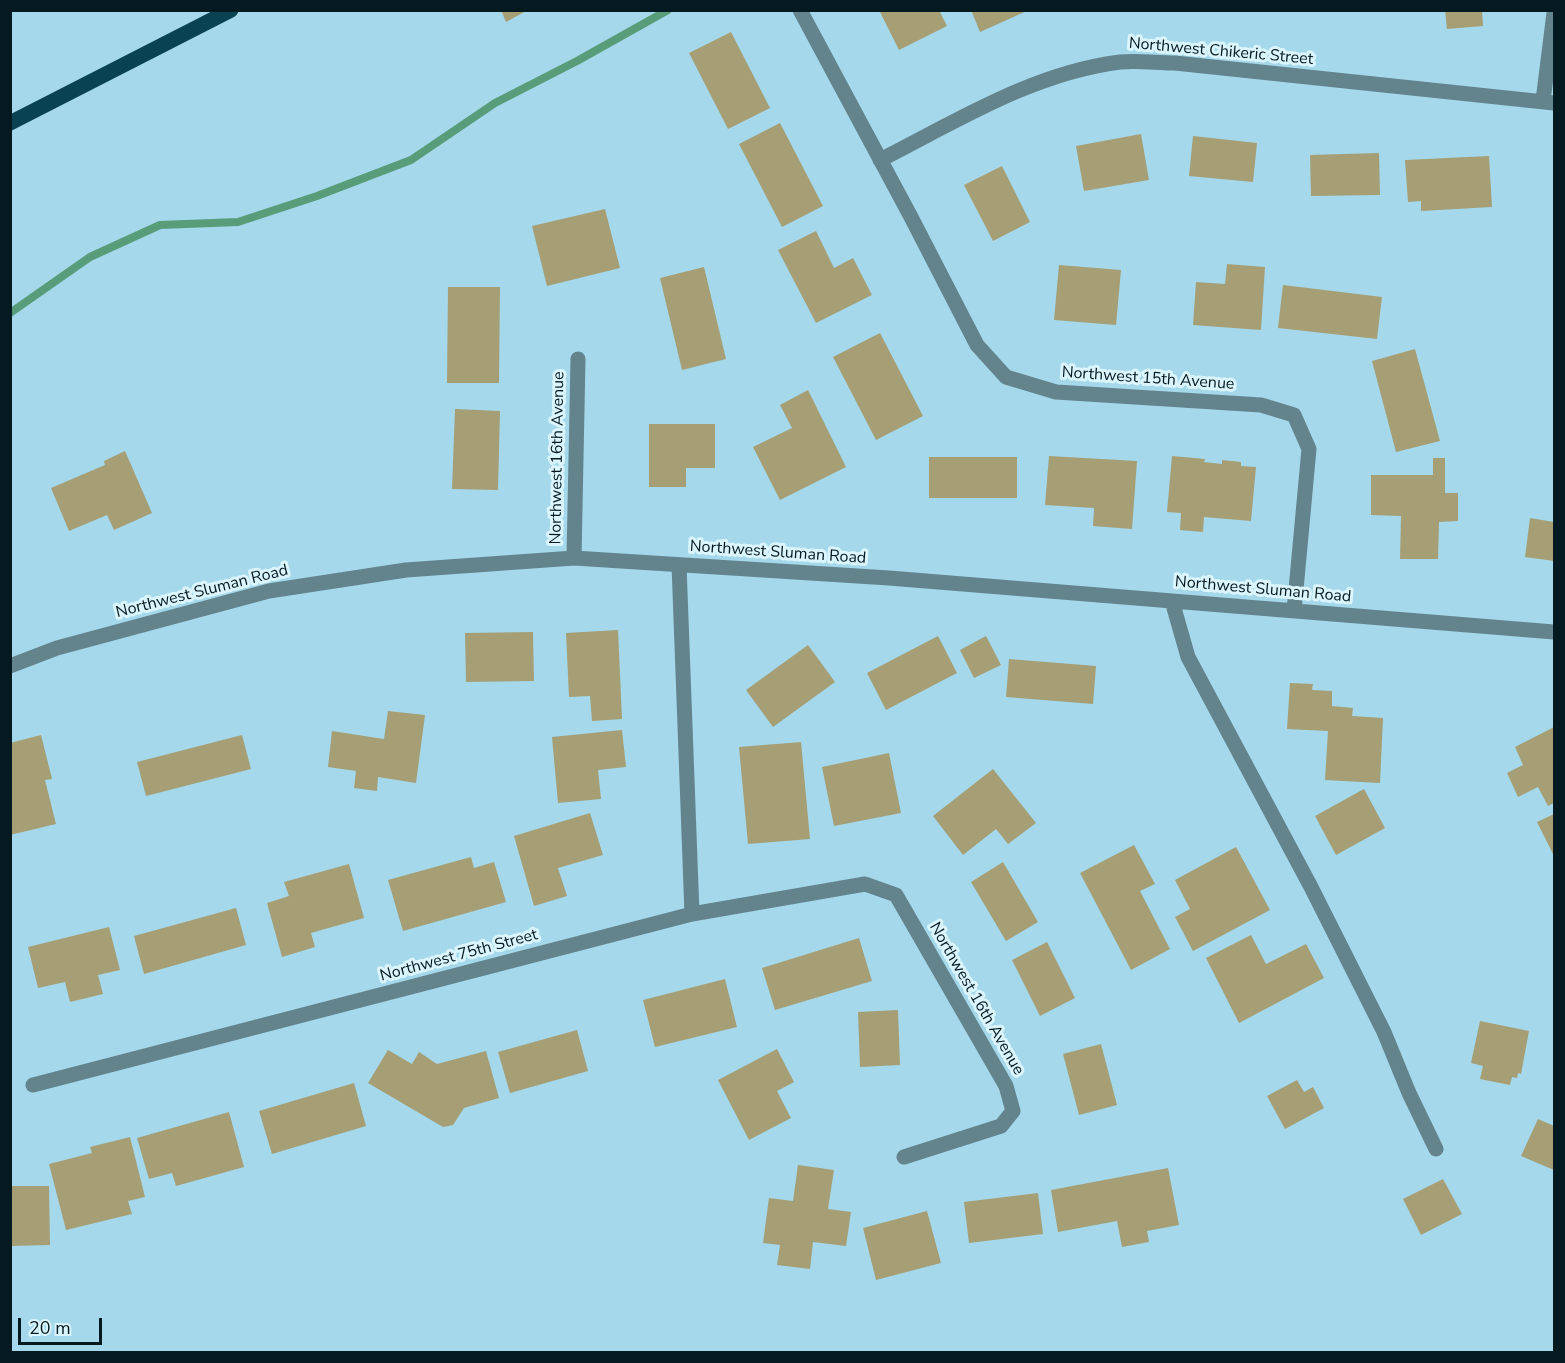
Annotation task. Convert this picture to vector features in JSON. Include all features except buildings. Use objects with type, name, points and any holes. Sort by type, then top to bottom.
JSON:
[{"type":"main road","points":[[10,123],[231,10]]},
{"type":"street","name":"Northwest 15th Avenue","points":[[800,10],[977,345],[1006,377],[1056,392],[1261,405],[1294,415],[1309,449],[1294,611]]},
{"type":"street","points":[[1549,102],[1554,13]]},
{"type":"street","name":"Northwest Chikeric Street","points":[[880,160],[1005,97],[1060,74],[1122,62],[1186,64],[1549,102]]},
{"type":"street","name":"Northwest 16th Avenue","points":[[574,558],[578,359]]},
{"type":"street","name":"Northwest Sluman Road","points":[[10,666],[57,648],[269,591],[406,570],[574,558],[890,578],[1554,632]]},
{"type":"street","points":[[679,564],[692,914]]},
{"type":"street","points":[[1172,601],[1188,657],[1311,887],[1384,1032],[1409,1093],[1436,1149]]},
{"type":"street","name":"Northwest 75th Street","points":[[33,1085],[692,914],[865,884],[896,895]]},
{"type":"street","name":"Northwest 16th Avenue","points":[[896,895],[1006,1086],[1013,1111],[1001,1126],[904,1157]]},
{"type":"waterway","points":[[10,313],[90,257],[160,225],[238,222],[317,196],[411,160],[495,103],[577,61],[668,10]]}]
